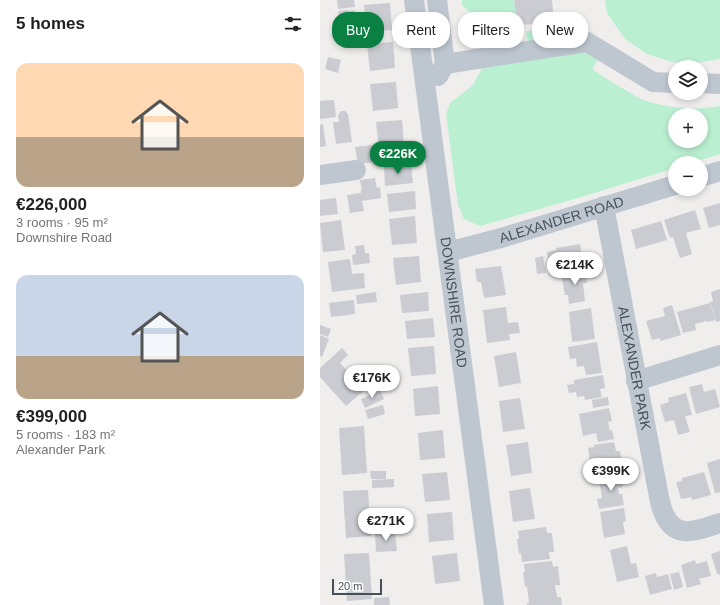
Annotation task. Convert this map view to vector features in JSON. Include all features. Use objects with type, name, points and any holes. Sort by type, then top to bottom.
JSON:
[{"type":"street","name":"DOWNSHIRE ROAD","points":[[414,0],[494,605]]},
{"type":"street","points":[[426,84],[438,76],[445,64],[437,0]]},
{"type":"street","points":[[445,64],[587,42],[653,82],[668,83]]},
{"type":"street","points":[[708,83],[720,84]]},
{"type":"street","points":[[320,175],[356,170]]},
{"type":"street","points":[[708,175],[720,171]]},
{"type":"street","name":"ALEXANDER ROAD","points":[[448,252],[501,238],[668,187]]},
{"type":"street","name":"ALEXANDER PARK","points":[[604,206],[636,381],[660,502],[665,517],[675,528],[685,531],[697,531],[720,523]]},
{"type":"street","points":[[636,381],[720,356]]},
{"type":"green space","points":[[462,0],[514,0],[515,12],[469,12],[462,5]]},
{"type":"green space","points":[[605,0],[720,0],[720,59],[708,61],[668,61],[647,54],[625,39],[607,13]]},
{"type":"green space","points":[[532,30],[532,43],[528,44],[526,31]]},
{"type":"green space","points":[[590,50],[598,59],[592,69],[615,84],[643,100],[681,108],[668,108],[668,148],[708,148],[708,108],[720,106],[720,154],[708,158],[708,156],[668,156],[668,170],[480,226],[464,219],[458,205],[446,114],[450,103],[472,86],[484,65]]},
{"type":"building","points":[[337,0],[354,0],[355,7],[338,9]]},
{"type":"building","points":[[514,0],[552,0],[553,12],[532,12],[532,24],[524,25],[524,12],[515,12]]},
{"type":"building","points":[[390,3],[392,30],[384,31],[384,12],[365,12],[364,5]]},
{"type":"building","points":[[355,10],[355,12],[338,12]]},
{"type":"building","points":[[392,42],[395,68],[370,71],[367,48],[384,48],[384,43]]},
{"type":"building","points":[[328,57],[341,60],[338,73],[325,69]]},
{"type":"building","points":[[396,82],[398,108],[373,111],[370,84]]},
{"type":"building","points":[[334,100],[336,117],[320,119],[320,101]]},
{"type":"building","points":[[341,111],[345,111],[348,114],[352,142],[336,144],[333,122],[339,122],[338,115]]},
{"type":"building","points":[[402,120],[404,146],[379,149],[376,122]]},
{"type":"building","points":[[323,124],[326,146],[320,147],[320,125]]},
{"type":"building","points":[[373,145],[375,162],[358,164],[355,147]]},
{"type":"building","points":[[411,164],[413,183],[385,186],[384,167]]},
{"type":"building","points":[[375,178],[377,188],[380,187],[381,198],[362,201],[364,211],[350,213],[347,195],[361,193],[362,190],[360,180]]},
{"type":"building","points":[[415,191],[416,209],[389,212],[387,194]]},
{"type":"building","points":[[336,198],[338,214],[320,216],[320,200]]},
{"type":"building","points":[[720,203],[720,225],[709,228],[703,208]]},
{"type":"building","points":[[695,210],[701,229],[686,233],[692,254],[680,258],[673,237],[670,238],[664,220]]},
{"type":"building","points":[[415,216],[417,243],[392,245],[389,219]]},
{"type":"building","points":[[341,220],[345,250],[323,252],[320,223]]},
{"type":"building","points":[[661,221],[667,240],[636,249],[631,230]]},
{"type":"building","points":[[580,244],[582,257],[578,257],[579,267],[559,270],[558,261],[549,263],[547,252],[556,250],[556,248]]},
{"type":"building","points":[[364,245],[365,253],[369,253],[370,263],[353,265],[352,255],[356,254],[355,246]]},
{"type":"building","points":[[419,256],[421,282],[396,285],[393,258]]},
{"type":"building","points":[[543,256],[546,273],[537,274],[535,258]]},
{"type":"building","points":[[350,259],[352,274],[364,273],[365,288],[332,292],[328,262]]},
{"type":"building","points":[[501,266],[506,295],[484,298],[481,282],[477,282],[475,269]]},
{"type":"building","points":[[585,270],[587,283],[583,283],[585,301],[569,304],[568,295],[565,295],[561,274]]},
{"type":"building","points":[[720,289],[720,321],[716,322],[710,302],[713,301],[711,292]]},
{"type":"building","points":[[376,292],[377,302],[357,304],[356,295]]},
{"type":"building","points":[[428,292],[429,311],[402,313],[400,295]]},
{"type":"building","points":[[354,300],[355,314],[331,317],[329,303]]},
{"type":"building","points":[[710,303],[715,320],[695,324],[696,330],[683,333],[677,312]]},
{"type":"building","points":[[672,305],[681,335],[660,341],[660,338],[652,340],[646,321],[665,316],[663,308]]},
{"type":"building","points":[[506,307],[508,323],[518,322],[520,333],[509,334],[510,340],[487,343],[483,310]]},
{"type":"building","points":[[591,308],[595,339],[572,342],[569,312]]},
{"type":"building","points":[[433,318],[435,337],[407,339],[405,321]]},
{"type":"building","points":[[320,325],[331,329],[328,337],[320,334]]},
{"type":"building","points":[[320,335],[329,339],[322,357],[320,356]]},
{"type":"building","points":[[597,342],[602,373],[586,375],[584,366],[577,367],[576,358],[570,359],[568,347]]},
{"type":"building","points":[[434,346],[436,374],[411,376],[408,348]]},
{"type":"building","points":[[342,348],[348,355],[340,363],[365,390],[346,406],[320,377],[320,368]]},
{"type":"building","points":[[516,352],[521,383],[499,387],[494,356]]},
{"type":"building","points":[[603,375],[605,388],[600,389],[602,397],[585,400],[584,396],[577,397],[576,392],[569,393],[567,385],[574,384],[574,380]]},
{"type":"building","points":[[702,384],[704,392],[715,389],[720,407],[696,414],[689,387]]},
{"type":"building","points":[[438,386],[440,414],[415,416],[413,389]]},
{"type":"building","points":[[380,390],[384,399],[365,408],[361,399]]},
{"type":"building","points":[[686,393],[692,415],[685,416],[690,432],[678,435],[674,420],[665,422],[660,405],[669,402],[668,398]]},
{"type":"building","points":[[608,397],[609,405],[593,408],[592,400]]},
{"type":"building","points":[[520,398],[525,429],[503,432],[499,401]]},
{"type":"building","points":[[383,405],[385,414],[368,419],[365,410]]},
{"type":"building","points":[[609,408],[612,421],[608,422],[614,439],[598,442],[596,433],[583,436],[579,414]]},
{"type":"building","points":[[364,426],[367,473],[342,475],[339,428]]},
{"type":"building","points":[[443,430],[445,458],[420,460],[418,433]]},
{"type":"building","points":[[528,442],[532,473],[511,476],[506,445]]},
{"type":"building","points":[[614,442],[616,451],[620,451],[622,462],[618,463],[619,471],[592,476],[588,448],[594,447],[594,445]]},
{"type":"building","points":[[720,459],[720,492],[715,493],[707,463]]},
{"type":"building","points":[[370,471],[386,471],[386,479],[371,479]]},
{"type":"building","points":[[447,472],[450,500],[425,502],[422,474]]},
{"type":"building","points":[[704,472],[711,495],[692,500],[691,497],[681,499],[676,482],[682,481],[682,478]]},
{"type":"building","points":[[621,475],[623,487],[618,488],[619,494],[622,494],[624,505],[599,509],[597,499],[602,498],[599,479]]},
{"type":"building","points":[[394,479],[394,487],[372,488],[372,480]]},
{"type":"building","points":[[530,488],[535,519],[513,522],[509,491]]},
{"type":"building","points":[[368,490],[371,536],[346,538],[343,491]]},
{"type":"building","points":[[624,508],[626,521],[623,522],[625,534],[604,538],[600,512]]},
{"type":"building","points":[[452,512],[454,540],[429,542],[427,514]]},
{"type":"building","points":[[546,527],[547,533],[552,533],[554,552],[549,552],[550,559],[522,562],[521,553],[519,554],[518,547],[518,531]]},
{"type":"building","points":[[395,532],[397,551],[376,552],[375,533]]},
{"type":"building","points":[[627,546],[631,564],[636,563],[639,577],[617,582],[610,550]]},
{"type":"building","points":[[720,551],[720,576],[717,574],[711,554]]},
{"type":"building","points":[[369,553],[372,599],[347,601],[344,554]]},
{"type":"building","points":[[457,553],[460,581],[435,584],[432,556]]},
{"type":"building","points":[[695,560],[696,564],[707,561],[711,576],[699,579],[701,584],[687,588],[681,565]]},
{"type":"building","points":[[552,561],[553,567],[558,566],[560,585],[555,585],[557,597],[561,597],[562,605],[527,605],[527,603],[529,603],[527,586],[525,587],[523,573],[525,572],[524,564]]},
{"type":"building","points":[[679,572],[683,587],[674,590],[670,574]]},
{"type":"building","points":[[656,573],[657,577],[668,574],[672,589],[650,595],[645,576]]},
{"type":"building","points":[[389,597],[390,605],[374,605],[374,598]]}]
